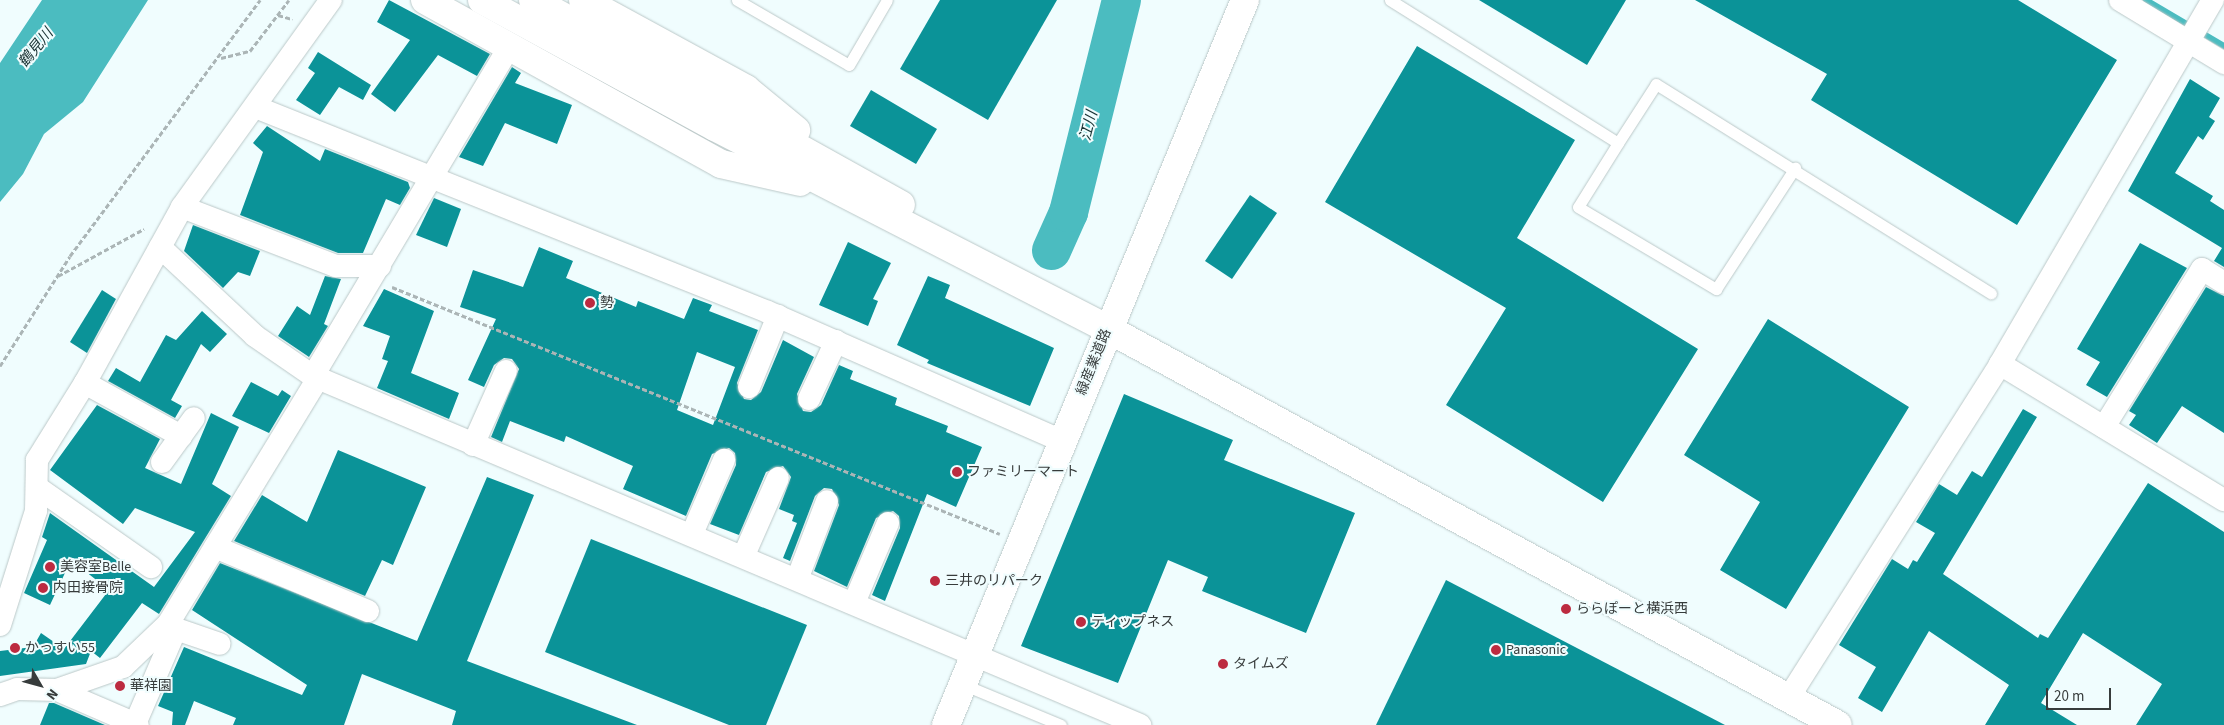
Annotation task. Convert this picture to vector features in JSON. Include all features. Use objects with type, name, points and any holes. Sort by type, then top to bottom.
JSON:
[{"type":"street","points":[[0,626],[36,512],[38,460],[85,384],[182,207],[258,108],[331,0]]},
{"type":"street","points":[[425,0],[721,164],[843,182]]},
{"type":"street","points":[[482,0],[524,9],[843,182],[1108,329],[1790,697],[1838,725]]},
{"type":"street","points":[[583,0],[746,89],[843,182]]},
{"type":"street","name":"緑産業道路","points":[[946,725],[1245,0]]},
{"type":"street","points":[[2120,0],[2224,63]]},
{"type":"street","points":[[1790,697],[2000,364],[2213,0]]},
{"type":"street","points":[[57,690],[137,724],[172,626],[215,546],[509,47]]},
{"type":"street","points":[[258,108],[778,316],[1062,441]]},
{"type":"street","points":[[182,207],[336,266],[377,273]]},
{"type":"street","points":[[160,247],[255,336],[315,377],[473,445],[798,577],[973,657],[1140,725]]},
{"type":"street","points":[[2104,427],[2202,269],[2224,283]]},
{"type":"street","points":[[749,387],[778,316]]},
{"type":"street","points":[[809,399],[836,341]]},
{"type":"street","points":[[2000,364],[2224,500]]},
{"type":"street","points":[[473,445],[506,371]]},
{"type":"street","points":[[85,384],[180,436]]},
{"type":"street","points":[[162,462],[194,418]]},
{"type":"street","points":[[692,534],[724,460]]},
{"type":"street","points":[[744,555],[778,478]]},
{"type":"street","points":[[38,488],[151,567]]},
{"type":"street","points":[[798,577],[827,501]]},
{"type":"street","points":[[854,603],[888,522]]},
{"type":"street","points":[[215,546],[368,611]]},
{"type":"street","points":[[172,626],[220,644]]},
{"type":"street","points":[[0,695],[17,689],[57,690],[122,668],[172,626]]},
{"type":"lane","points":[[738,0],[849,65],[887,0]]},
{"type":"lane","points":[[1390,0],[1618,143]]},
{"type":"lane","points":[[1795,168],[1716,289],[1578,207],[1656,84],[1795,168],[1991,293]]},
{"type":"lane","points":[[962,684],[1061,725]]},
{"type":"path","points":[[0,366],[57,276],[220,58],[260,0]]},
{"type":"path","points":[[220,58],[250,51],[289,0]]},
{"type":"path","points":[[278,15],[283,17]]},
{"type":"path","points":[[57,276],[148,226]]},
{"type":"path","points":[[377,273],[1020,542]]},
{"type":"water","name":"鶴見川","points":[[42,0],[148,0],[83,102],[44,134],[23,174],[0,202],[0,63]]},
{"type":"building","points":[[389,0],[490,54],[477,76],[438,55],[395,112],[371,94],[410,40],[377,22]]},
{"type":"building","points":[[940,0],[1057,0],[988,120],[900,69]]},
{"type":"building","points":[[1479,0],[1626,0],[1587,65]]},
{"type":"building","points":[[1695,0],[2018,0],[2117,60],[2017,225],[1811,100],[1827,74]]},
{"type":"building","points":[[1417,46],[1575,140],[1517,238],[1698,349],[1603,502],[1446,405],[1506,308],[1325,202]]},
{"type":"building","points":[[318,52],[371,85],[363,100],[339,87],[320,115],[296,100],[315,73],[308,68]]},
{"type":"building","points":[[512,67],[521,73],[515,83],[572,105],[557,144],[505,123],[483,166],[459,157]]},
{"type":"building","points":[[2190,79],[2220,98],[2209,117],[2215,121],[2203,140],[2198,136],[2175,173],[2213,196],[2210,201],[2224,210],[2224,267],[2214,261],[2222,248],[2128,191]]},
{"type":"building","points":[[871,90],[937,129],[916,164],[850,126]]},
{"type":"building","points":[[267,126],[320,161],[325,149],[408,182],[410,188],[400,205],[386,199],[363,253],[338,253],[240,215],[263,152],[253,143]]},
{"type":"building","points":[[1250,195],[1277,213],[1232,279],[1205,261]]},
{"type":"building","points":[[434,198],[461,209],[447,247],[416,235]]},
{"type":"building","points":[[193,225],[260,251],[250,276],[238,272],[223,288],[184,251]]},
{"type":"building","points":[[848,242],[891,263],[873,299],[878,301],[868,326],[819,305]]},
{"type":"building","points":[[2140,243],[2187,268],[2107,397],[2086,385],[2100,362],[2077,349]]},
{"type":"building","points":[[539,247],[573,261],[566,278],[636,307],[638,301],[684,319],[693,298],[712,305],[709,311],[758,330],[737,383],[744,399],[751,400],[761,392],[783,340],[814,357],[797,394],[803,411],[811,412],[821,405],[839,365],[853,371],[850,379],[897,398],[895,405],[948,426],[946,432],[982,447],[956,507],[927,494],[885,601],[872,595],[900,528],[899,516],[893,511],[876,518],[847,587],[814,571],[839,505],[832,489],[824,488],[815,496],[790,561],[783,558],[797,523],[792,521],[794,515],[779,509],[791,477],[783,466],[766,472],[739,535],[710,524],[736,465],[735,453],[729,448],[712,454],[686,516],[623,489],[633,466],[566,436],[564,442],[510,421],[502,442],[491,437],[519,369],[512,359],[504,358],[494,365],[484,387],[468,380],[496,319],[460,307],[473,270],[523,287]],"holes":[[[697,352],[735,367],[713,425],[677,410]]]},
{"type":"building","points":[[325,276],[341,279],[324,324],[328,326],[309,357],[278,336],[297,306],[310,315]]},
{"type":"building","points":[[928,276],[950,285],[945,298],[1054,348],[1030,406],[927,363],[929,360],[897,345]]},
{"type":"building","points":[[2206,287],[2224,296],[2224,433],[2182,406],[2157,443],[2129,425],[2136,415],[2129,411]]},
{"type":"building","points":[[384,289],[434,311],[411,373],[459,393],[449,419],[377,388],[388,361],[382,359],[390,336],[363,326]]},
{"type":"building","points":[[102,290],[116,299],[87,353],[70,342]]},
{"type":"building","points":[[202,311],[227,334],[210,352],[201,344],[171,400],[182,406],[175,418],[108,381],[116,368],[140,382],[166,335],[176,340]]},
{"type":"building","points":[[1768,319],[1909,407],[1786,609],[1720,570],[1760,502],[1684,455]]},
{"type":"building","points":[[251,382],[278,396],[282,390],[291,396],[269,433],[232,416]]},
{"type":"building","points":[[1124,394],[1233,440],[1224,460],[1355,513],[1306,633],[1202,591],[1208,577],[1168,560],[1118,683],[1021,646]]},
{"type":"building","points":[[97,405],[160,439],[145,468],[181,484],[211,413],[239,427],[212,484],[231,496],[159,614],[142,603],[100,658],[91,651],[86,664],[0,676],[0,651],[33,647],[41,633],[64,649],[109,590],[71,560],[50,605],[24,593],[47,540],[42,537],[50,513],[154,587],[195,532],[135,508],[123,524],[50,470]]},
{"type":"building","points":[[2023,409],[2037,417],[1943,574],[2038,638],[2040,634],[2048,638],[2148,483],[2224,532],[2224,725],[2136,725],[2162,684],[2083,633],[2041,703],[2077,725],[1985,725],[2009,685],[1929,631],[1882,712],[1858,698],[1876,667],[1839,645],[1892,559],[1908,569],[1913,560],[1917,562],[1935,533],[1916,522],[1939,484],[1957,495],[1972,471],[1982,477]]},
{"type":"building","points":[[338,450],[426,487],[393,565],[382,560],[365,596],[234,541],[262,495],[307,522]]},
{"type":"building","points":[[487,477],[534,495],[467,661],[637,725],[452,725],[456,711],[362,674],[344,725],[233,725],[236,718],[194,701],[185,725],[172,725],[173,712],[158,706],[184,647],[302,695],[307,685],[192,610],[220,563],[417,641]]},
{"type":"building","points":[[591,539],[807,625],[766,725],[729,725],[545,652]]},
{"type":"building","name":"Panasonic","points":[[1446,580],[1725,725],[1376,725]]},
{"type":"building","points":[[49,703],[54,703],[105,725],[40,725]]},
{"type":"waterway","name":"江川","points":[[1051,250],[1068,212],[1121,0]]},
{"type":"waterway","points":[[2146,0],[2224,46]]},
{"type":"place","name":"勢","points":[[590,303]]},
{"type":"place","name":"ファミリーマート","points":[[957,472]]},
{"type":"place","name":"美容室Belle","points":[[50,567]]},
{"type":"place","name":"三井のリパーク","points":[[935,581]]},
{"type":"place","name":"内田接骨院","points":[[43,588]]},
{"type":"place","name":"ららぽーと横浜西","points":[[1566,609]]},
{"type":"place","name":"ティップネス","points":[[1081,622]]},
{"type":"place","name":"かっすい55","points":[[15,648]]},
{"type":"place","name":"Panasonic","points":[[1496,650]]},
{"type":"place","name":"タイムズ","points":[[1223,664]]},
{"type":"place","name":"華祥園","points":[[120,686]]}]
